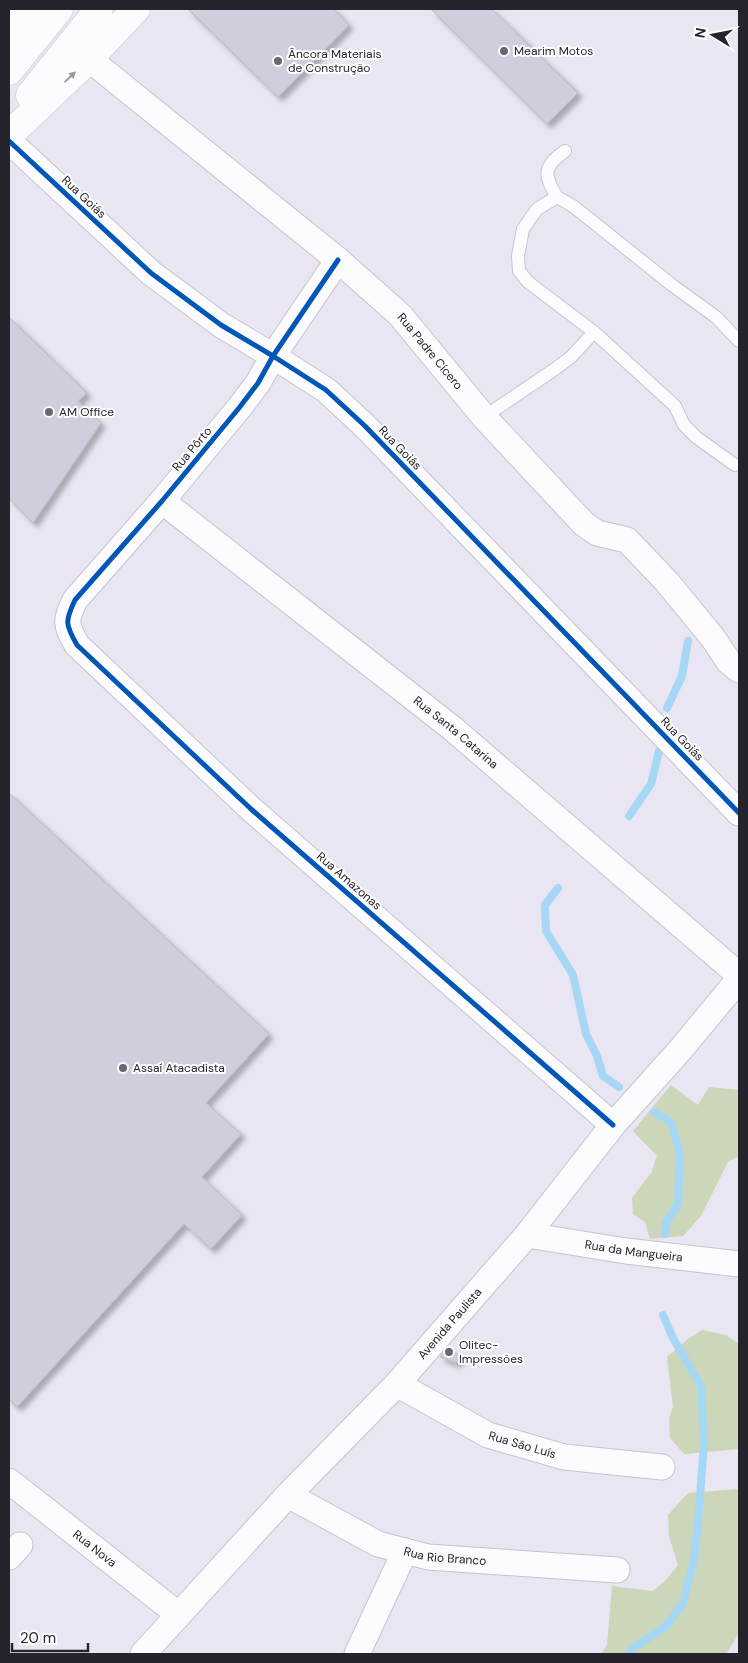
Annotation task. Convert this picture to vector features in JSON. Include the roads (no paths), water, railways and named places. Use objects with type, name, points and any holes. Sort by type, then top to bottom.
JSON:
[{"type":"main road","points":[[9,38],[28,9]]},
{"type":"main road","points":[[9,71],[59,9]]},
{"type":"main road","points":[[9,122],[99,9]]},
{"type":"main road","points":[[9,135],[89,59],[136,9]]},
{"type":"street","name":"Rua Padre Cícero","points":[[89,59],[338,260],[400,315],[484,417],[584,524],[597,533],[627,540],[667,582],[713,638],[729,662],[739,670]]},
{"type":"street","name":"Rua Goiás","points":[[9,141],[151,273],[221,324],[326,390],[365,426],[739,813]]},
{"type":"street","name":"Rua Pôrto","points":[[77,645],[70,633],[67,618],[75,600],[162,501],[258,383],[273,356],[338,260]]},
{"type":"street","name":"Rua Santa Catarina","points":[[162,501],[452,728],[739,977]]},
{"type":"street","name":"Rua Amazonas","points":[[77,645],[251,808],[612,1125]]},
{"type":"street","name":"Avenida Paulista","points":[[144,1654],[288,1495],[396,1384],[527,1235],[612,1125],[682,1049],[739,977]]},
{"type":"street","name":"Rua da Mangueira","points":[[527,1235],[626,1251],[739,1264]]},
{"type":"street","name":"Rua São Luís","points":[[396,1384],[488,1435],[564,1457],[662,1467]]},
{"type":"street","name":"Rua Nova","points":[[9,1481],[179,1615]]},
{"type":"street","name":"Rua Rio Branco","points":[[288,1495],[378,1544],[428,1557],[617,1570]]},
{"type":"street","points":[[357,1654],[405,1551]]},
{"type":"lane","points":[[565,151],[554,159],[548,171],[548,182],[557,197],[572,206],[672,285],[716,317],[739,342]]},
{"type":"lane","points":[[557,197],[537,209],[523,229],[518,256],[519,271],[528,282],[594,332],[675,406],[684,425],[696,437],[734,465]]},
{"type":"lane","points":[[484,417],[561,365],[594,332]]},
{"type":"waterway","points":[[667,708],[682,676],[688,641]]},
{"type":"waterway","points":[[629,816],[651,784],[659,751]]},
{"type":"waterway","points":[[558,888],[545,905],[546,931],[573,975],[586,1034],[597,1056],[603,1076],[619,1087]]},
{"type":"waterway","points":[[654,1112],[671,1122],[680,1155],[678,1204],[665,1224],[665,1234]]},
{"type":"waterway","points":[[629,1654],[632,1649],[666,1626],[683,1603],[694,1560],[699,1511],[704,1442],[701,1386],[673,1338],[663,1315]]},
{"type":"place","name":"Mearim Motos","points":[[504,51]]},
{"type":"place","name":"Âncora Materiais de Construção","points":[[278,61]]},
{"type":"place","name":"AM Office","points":[[49,412]]},
{"type":"place","name":"Assaí Atacadista","points":[[123,1068]]},
{"type":"place","name":"Olitec- Impressões","points":[[449,1352]]}]
